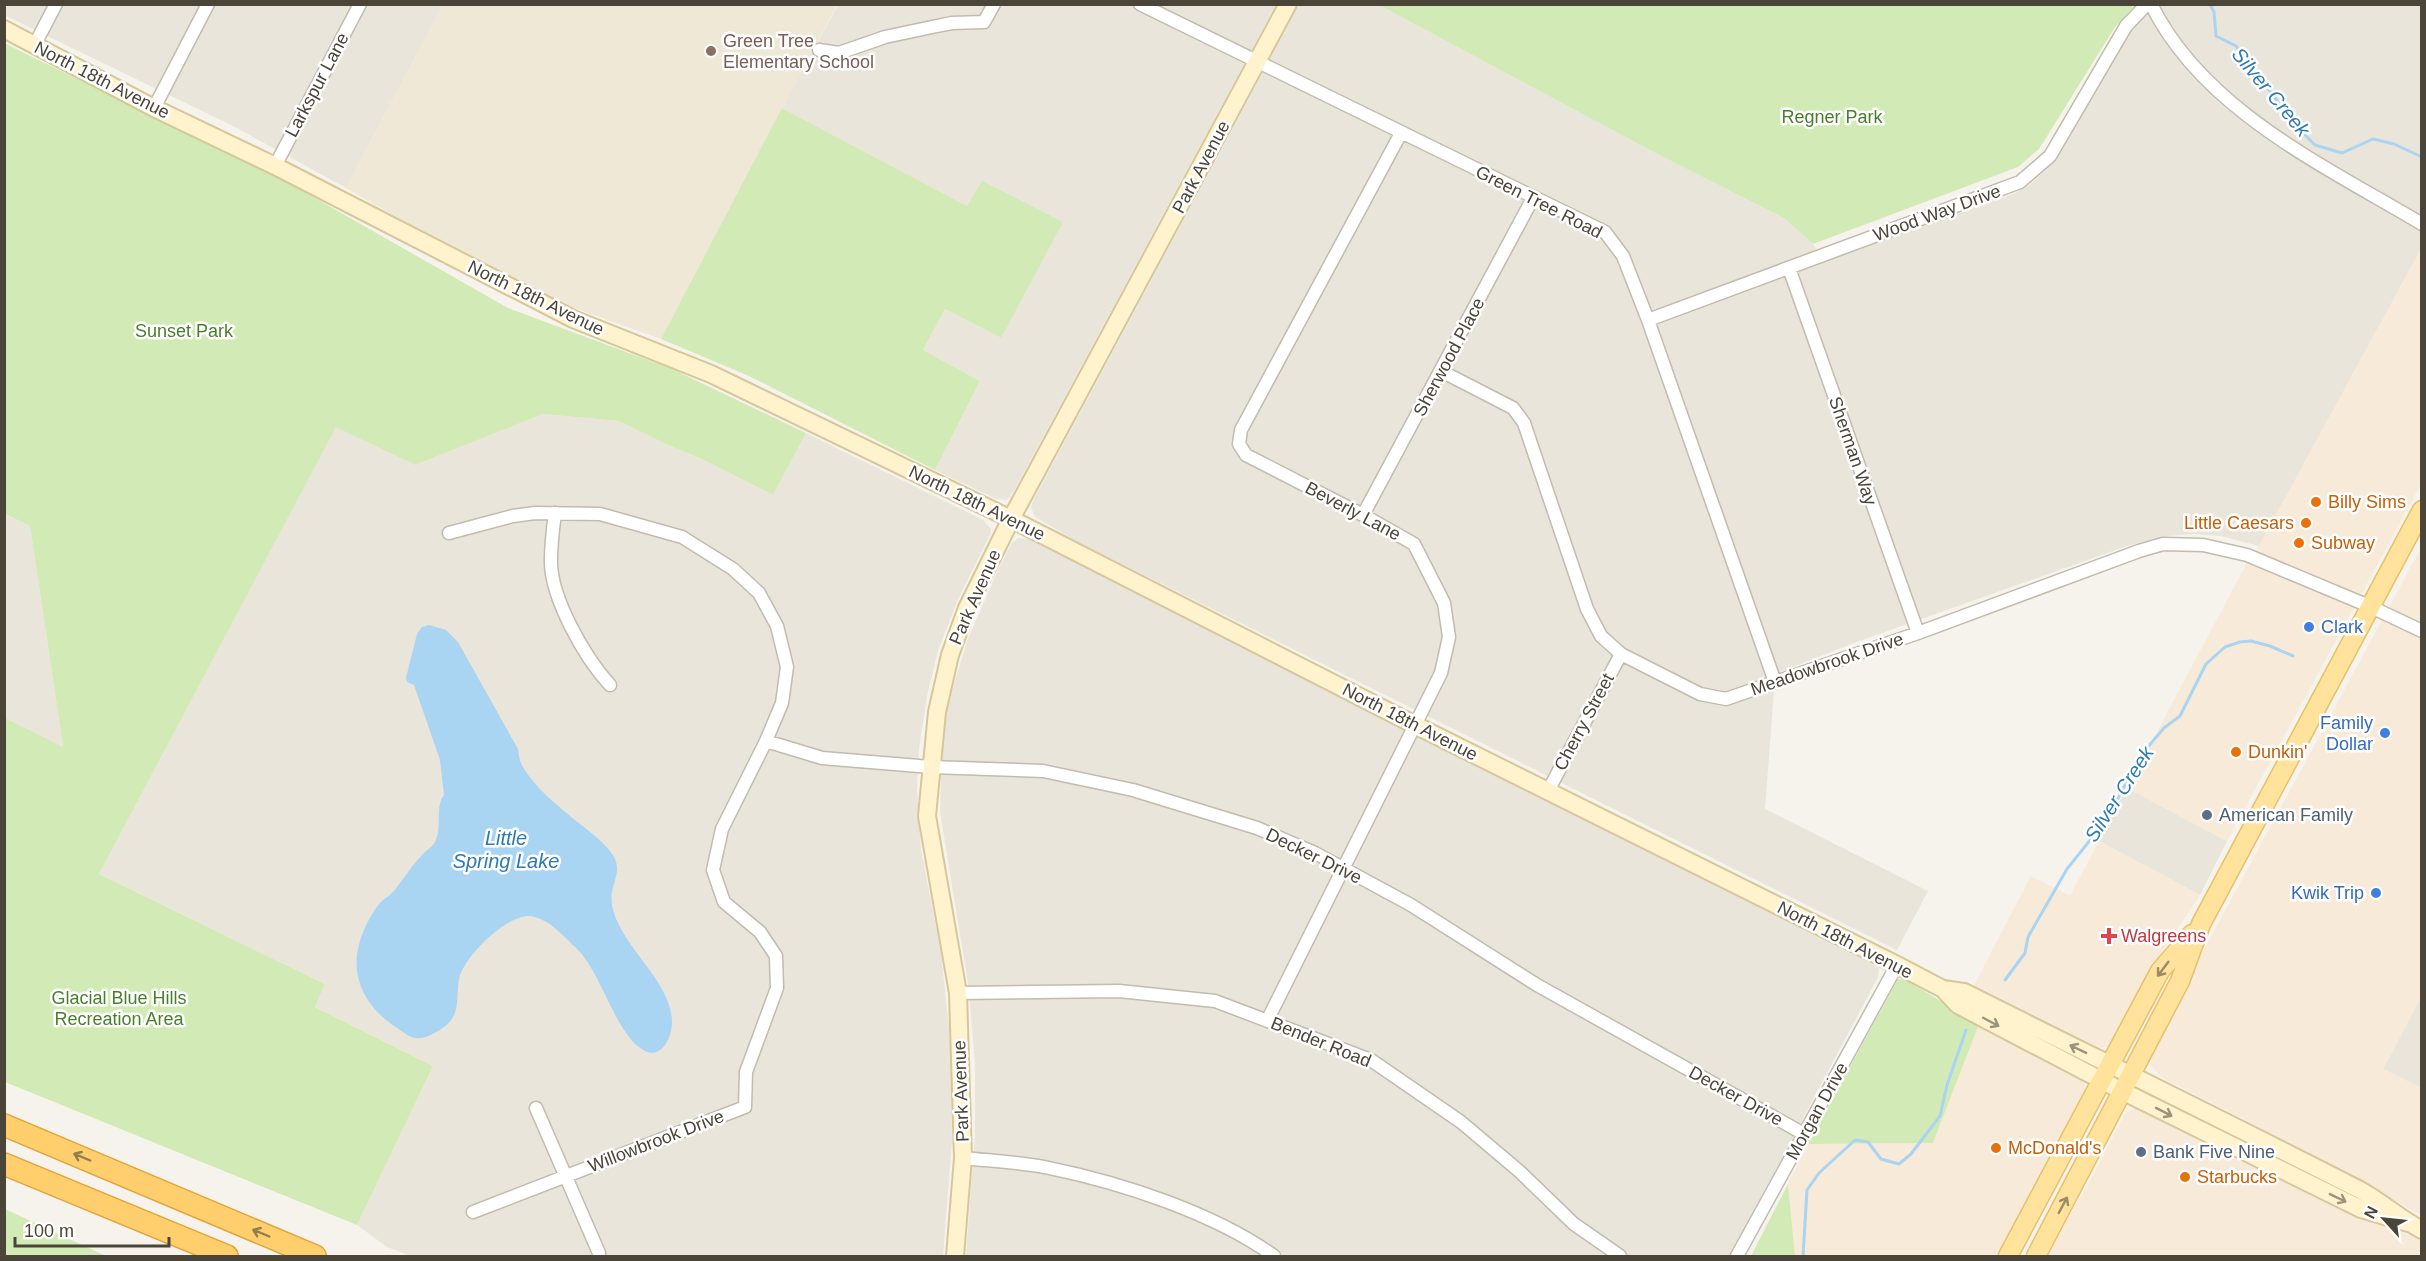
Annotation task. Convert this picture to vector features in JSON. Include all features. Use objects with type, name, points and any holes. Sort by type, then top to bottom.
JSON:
[{"type":"highway","points":[[4,1125],[315,1257]]},
{"type":"highway","points":[[4,1164],[227,1257]]},
{"type":"main road","points":[[2036,1257],[2180,981],[2201,924],[2421,510]]},
{"type":"main road","points":[[2008,1257],[2160,971],[2201,924]]},
{"type":"street","points":[[34,46],[56,4]]},
{"type":"street","points":[[154,108],[208,4]]},
{"type":"street","name":"Larkspur Lane","points":[[275,166],[360,4]]},
{"type":"street","points":[[819,50],[839,53],[885,37],[952,23],[984,21],[994,4]]},
{"type":"street","name":"Green Tree Road","points":[[1140,4],[1605,232],[1623,256],[1648,320],[1775,682]]},
{"type":"street","name":"Park Avenue","points":[[955,1257],[963,1158],[958,993],[927,816],[937,712],[950,655],[967,608],[1011,519],[1288,4]]},
{"type":"street","points":[[2149,4],[2164,31],[2214,88],[2248,119],[2421,224]]},
{"type":"street","name":"Wood Way Drive","points":[[1648,320],[2020,182],[2050,156],[2126,26],[2149,4]]},
{"type":"street","name":"North 18th Avenue","points":[[4,29],[154,108],[275,166],[573,319],[711,374],[1011,519],[1943,990],[1964,992],[2126,1083],[2368,1195],[2414,1226]]},
{"type":"street","name":"Beverly Lane","points":[[1268,1019],[1441,673],[1449,637],[1444,603],[1414,544],[1364,515],[1246,455],[1239,444],[1241,430],[1401,133]]},
{"type":"street","name":"Sherwood Place","points":[[1364,515],[1533,198]]},
{"type":"street","name":"Sherman Way","points":[[1789,268],[1918,633]]},
{"type":"street","name":"Meadowbrook Drive","points":[[1441,371],[1513,408],[1524,423],[1587,609],[1601,636],[1621,654],[1700,694],[1726,699],[1918,633],[2163,544],[2203,545],[2247,555],[2369,606],[2421,631]]},
{"type":"street","points":[[555,513],[550,562],[560,602],[596,669],[610,685]]},
{"type":"street","points":[[449,533],[513,516],[555,513],[600,514],[682,537],[733,569],[759,593],[777,626],[787,667],[782,703],[766,741]]},
{"type":"street","name":"Cherry Street","points":[[1548,791],[1621,654]]},
{"type":"street","name":"Decker Drive","points":[[766,741],[822,758],[931,767],[1043,771],[1133,790],[1257,828],[1315,853],[1411,905],[1537,984],[1804,1134]]},
{"type":"street","name":"Willowbrook Drive","points":[[473,1212],[745,1107],[746,1072],[777,988],[776,956],[760,933],[723,902],[713,870],[722,829],[766,741]]},
{"type":"street","name":"Morgan Drive","points":[[1737,1257],[1897,965]]},
{"type":"street","name":"Bender Road","points":[[958,993],[1119,991],[1215,1001],[1268,1019],[1371,1060],[1461,1122],[1519,1171],[1574,1224],[1620,1257]]},
{"type":"street","name":"Willowbrook Drive","points":[[536,1107],[599,1253]]},
{"type":"street","points":[[963,1158],[1048,1167],[1126,1187],[1190,1211],[1261,1247],[1274,1257]]},
{"type":"shaded area","points":[[4,5],[443,5],[346,188],[233,126],[6,16]]},
{"type":"shaded area","points":[[443,5],[837,5],[661,339],[541,296],[483,266],[346,188]]},
{"type":"shaded area","points":[[838,5],[1276,5],[1007,500],[996,499],[935,470],[980,381],[923,350],[945,309],[1001,338],[967,206],[782,108]]},
{"type":"shaded area","points":[[1299,5],[1379,5],[1661,156],[1784,218],[1813,244],[1825,261],[2027,187],[2046,170],[2056,157],[2123,37],[2137,21],[2161,9],[2161,5],[2421,5],[2421,249],[2259,546],[2221,536],[2193,534],[2167,536],[2127,546],[1851,644],[1768,677],[1774,691],[1765,809],[1928,891],[1897,950],[1076,541],[1035,517],[1031,507],[1034,499]]},
{"type":"shaded area","points":[[2421,249],[2421,484],[2227,841],[2127,788],[2248,561],[2259,546]]},
{"type":"shaded area","points":[[543,414],[619,421],[773,495],[806,433],[983,520],[991,529],[958,599],[938,651],[927,696],[919,748],[917,788],[921,850],[941,952],[950,1039],[952,1141],[943,1256],[411,1256],[387,1247],[357,1225],[433,1066],[315,1007],[325,984],[99,874],[336,426],[415,465]]},
{"type":"shaded area","points":[[4,514],[30,526],[63,748],[5,718]]},
{"type":"shaded area","points":[[1018,538],[1028,539],[1879,968],[1878,977],[1730,1256],[966,1256],[975,1136],[975,1062],[968,983],[940,812],[942,748],[949,701],[967,641],[998,570],[1011,544]]},
{"type":"shaded area","points":[[2421,548],[2421,997],[2383,1069],[2421,1088],[2421,1215],[2246,1120],[2161,1077],[2150,1064],[2152,1052],[2199,959]]},
{"type":"shaded area","points":[[2127,788],[2227,841],[2200,895],[2099,841]]},
{"type":"shaded area","points":[[2099,841],[2200,895],[2157,959],[2113,1042],[2109,1046],[2099,1048],[1973,987],[2031,876],[2070,896]]},
{"type":"shaded area","points":[[2421,997],[2421,1088],[2383,1069]]},
{"type":"shaded area","points":[[1979,1024],[2080,1079],[2085,1085],[2086,1092],[1999,1256],[1795,1256],[1788,1184],[1808,1144],[1933,1143]]},
{"type":"shaded area","points":[[2136,1107],[2268,1173],[2422,1241],[2421,1256],[2045,1256],[2087,1187],[2125,1114]]},
{"type":"green space","name":"Regner Park","points":[[1379,5],[2135,5],[2115,27],[2039,149],[2018,167],[1813,244],[1784,218],[1661,156]]},
{"type":"green space","name":"Sunset Park","points":[[4,43],[285,181],[508,308],[672,369],[806,433],[773,495],[619,421],[543,414],[415,465],[336,427],[99,874],[325,984],[315,1007],[433,1066],[357,1225],[5,1082],[5,718],[63,747],[30,526],[5,514]]},
{"type":"green space","points":[[782,108],[967,206],[982,181],[1063,222],[1001,338],[945,309],[923,350],[980,381],[935,470],[749,376],[661,339]]},
{"type":"green space","points":[[1898,979],[1909,982],[1979,1024],[1933,1143],[1808,1144]]},
{"type":"green space","points":[[1788,1184],[1795,1256],[1751,1256]]},
{"type":"green space","points":[[5,1209],[106,1256],[5,1256]]},
{"type":"water","name":"Little Spring Lake","points":[[429,625],[446,630],[458,642],[518,749],[522,765],[533,782],[600,841],[614,857],[617,871],[612,892],[615,916],[624,935],[659,983],[670,1009],[672,1022],[670,1034],[665,1045],[657,1052],[645,1051],[635,1044],[617,1019],[594,972],[585,959],[557,930],[547,922],[535,917],[525,916],[501,927],[478,948],[462,970],[453,1017],[444,1027],[430,1035],[419,1038],[406,1034],[387,1021],[365,995],[357,973],[357,961],[359,943],[366,924],[381,902],[393,892],[417,861],[433,845],[438,834],[440,805],[444,795],[440,760],[414,685],[407,682],[406,678],[417,634],[422,627]]},
{"type":"waterway","name":"Silver Creek","points":[[2210,4],[2214,12],[2216,36],[2236,46],[2297,127],[2315,145],[2342,153],[2373,139],[2394,144],[2422,157]]},
{"type":"waterway","name":"Silver Creek","points":[[2005,980],[2025,953],[2028,937],[2067,869],[2107,819],[2141,755],[2164,728],[2180,716],[2206,664],[2225,647],[2240,642],[2251,641],[2270,646],[2293,656]]},
{"type":"waterway","name":"Silver Creek","points":[[1803,1256],[1807,1190],[1819,1173],[1855,1140],[1868,1142],[1881,1159],[1899,1164],[1911,1154],[1940,1116],[1947,1085],[1966,1030]]},
{"type":"place","name":"Green Tree Elementary School","points":[[711,51]]},
{"type":"place","name":"Billy Sims","points":[[2316,502]]},
{"type":"place","name":"Little Caesars","points":[[2306,523]]},
{"type":"place","name":"Subway","points":[[2299,543]]},
{"type":"place","name":"Clark","points":[[2309,627]]},
{"type":"place","name":"Family Dollar","points":[[2385,733]]},
{"type":"place","name":"Dunkin'","points":[[2236,752]]},
{"type":"place","name":"American Family","points":[[2207,815]]},
{"type":"place","name":"Kwik Trip","points":[[2376,893]]},
{"type":"place","name":"Walgreens","points":[[2109,936]]},
{"type":"place","name":"McDonald's","points":[[1996,1148]]},
{"type":"place","name":"Bank Five Nine","points":[[2141,1152]]},
{"type":"place","name":"Starbucks","points":[[2185,1177]]},
{"type":"park label","name":"Glacial Blue Hills Recreation Area","points":[[119,1008]]}]
